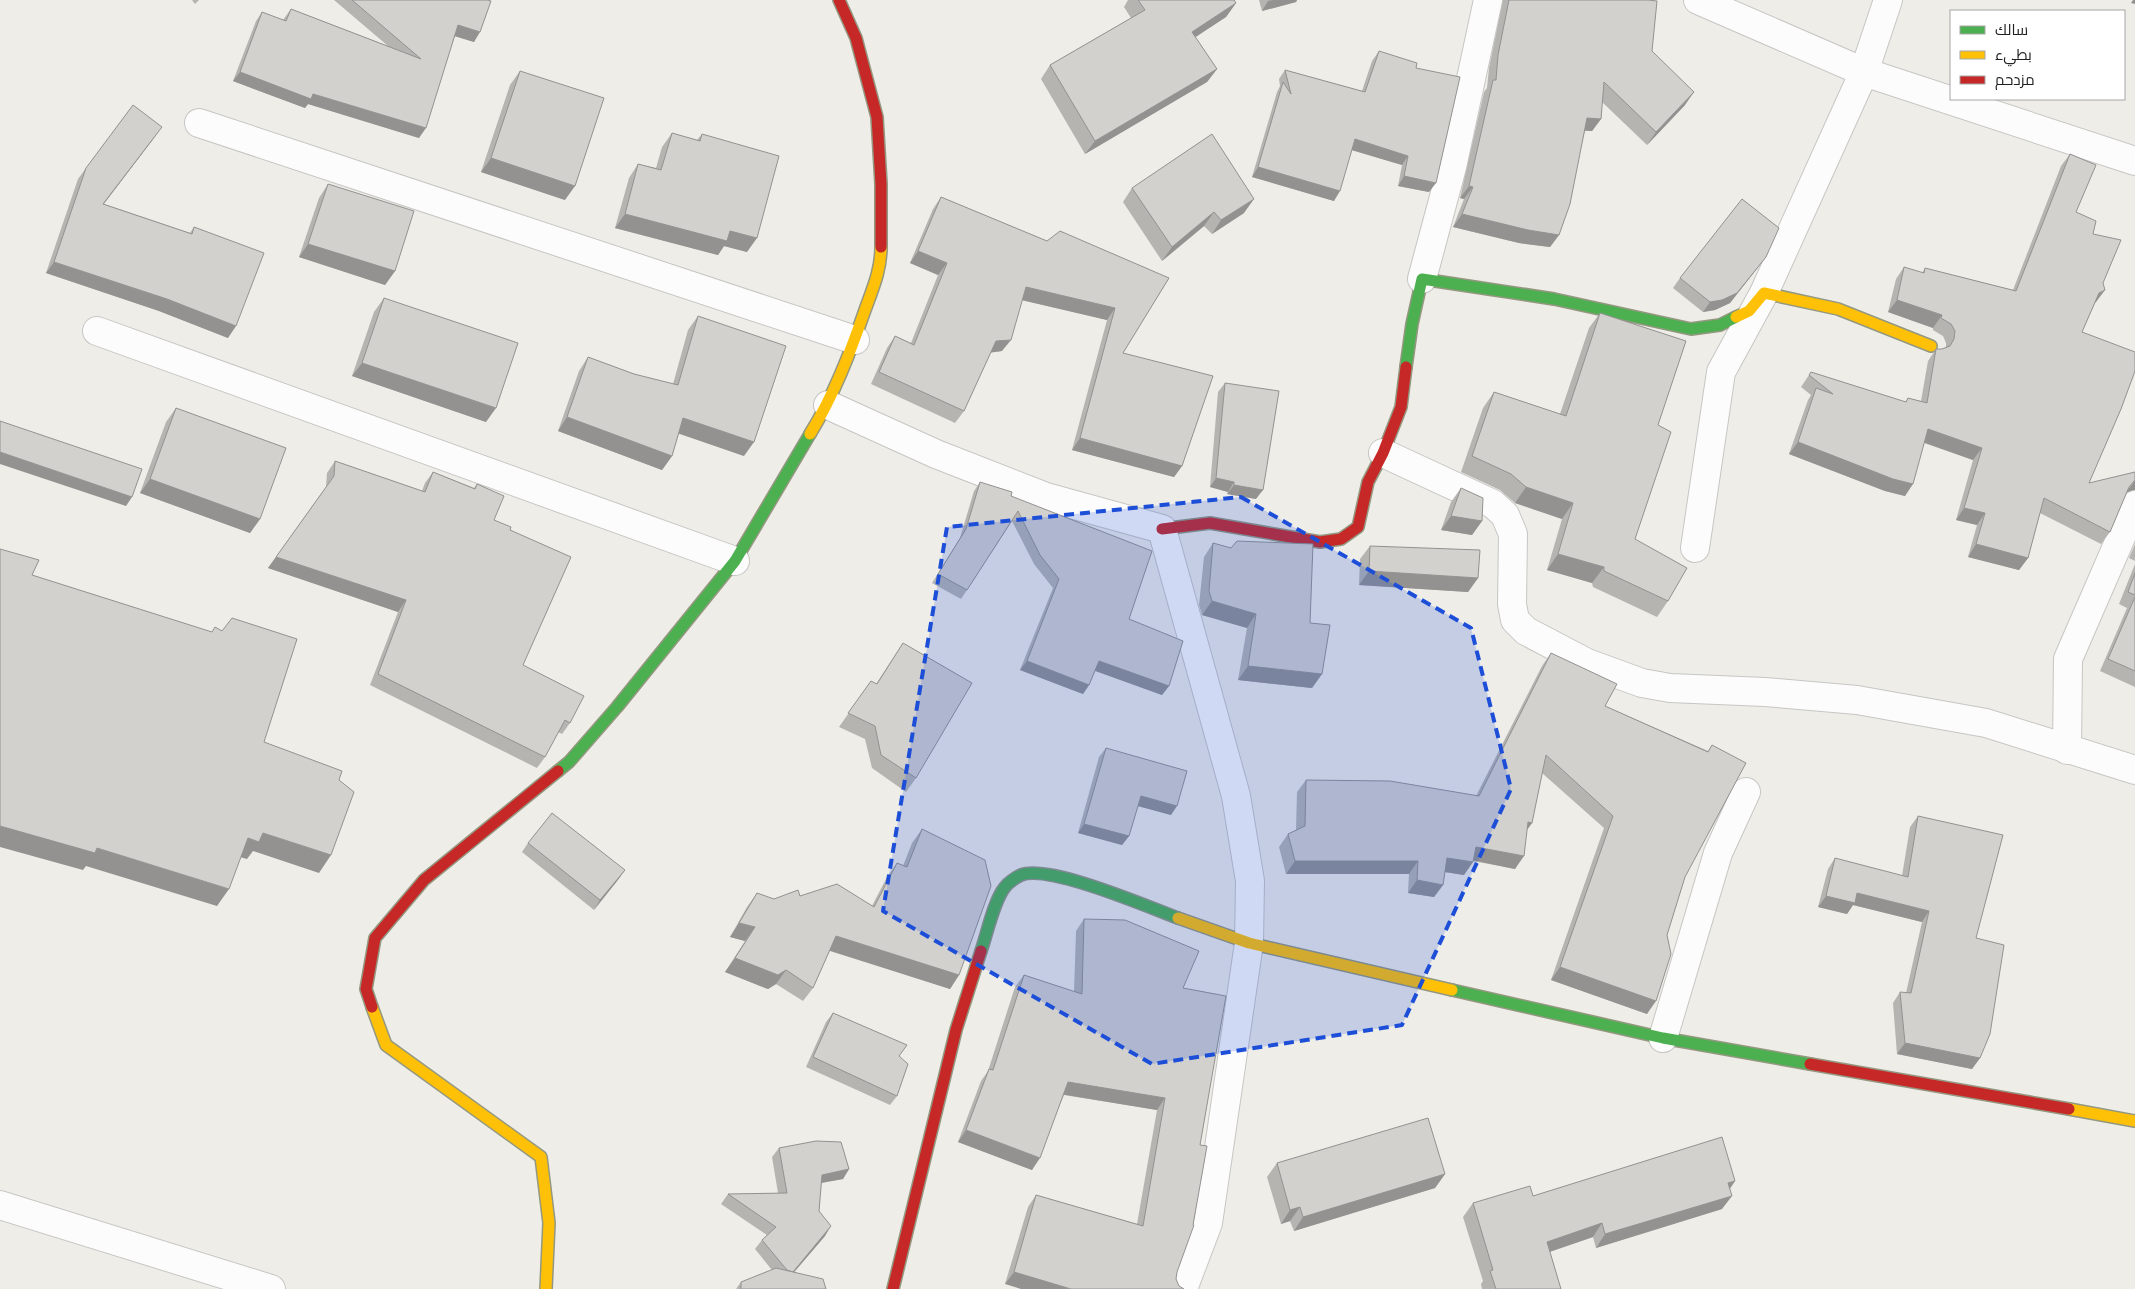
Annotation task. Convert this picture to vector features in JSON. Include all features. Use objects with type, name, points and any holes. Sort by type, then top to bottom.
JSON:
[{"type":"street","points":[[546,1289],[549,1223],[541,1157],[386,1045],[366,989],[375,938],[424,880],[569,762],[616,707],[735,561],[828,405],[855,340],[881,266],[881,184],[876,117],[856,38],[839,0]]},
{"type":"street","points":[[828,405],[936,454],[1046,497],[1162,530],[1210,523],[1320,542],[1341,539],[1358,527],[1368,482],[1383,453],[1401,407],[1412,324],[1452,167],[1488,0]]},
{"type":"street","points":[[1698,0],[1864,72],[2135,161]]},
{"type":"street","points":[[1695,548],[1721,372],[1764,293],[1864,72],[1888,0]]},
{"type":"street","points":[[199,123],[855,340]]},
{"type":"street","points":[[1422,279],[1554,299],[1691,329],[1720,325],[1749,311],[1764,293]]},
{"type":"street","points":[[1764,293],[1838,309],[1932,346]]},
{"type":"street","points":[[98,331],[735,561]]},
{"type":"street","points":[[1383,453],[1493,504],[1505,515],[1512,534],[1512,604],[1515,620],[1526,630],[1587,663],[1642,683],[1670,688],[1765,692],[1857,700],[1986,723],[2135,770]]},
{"type":"street","points":[[2067,750],[2068,659],[2135,505]]},
{"type":"street","points":[[1162,530],[1236,796],[1250,881],[1249,943],[1208,1223],[1183,1289]]},
{"type":"street","points":[[1663,1038],[1718,853],[1746,792]]},
{"type":"street","points":[[893,1289],[956,1030],[996,906],[1005,887],[1021,875],[1043,874],[1074,881],[1249,943],[1663,1038],[2135,1121]]},
{"type":"street","points":[[0,1205],[271,1289]]},
{"type":"highlighted area","points":[[1241,497],[1471,628],[1511,789],[1402,1025],[1152,1064],[883,911],[947,527]]},
{"type":"building","points":[[352,0],[491,1],[480,32],[458,25],[426,128],[313,94],[311,99],[240,72],[262,12],[286,21],[291,9],[421,59]]},
{"type":"building","points":[[1138,0],[1234,0],[1236,3],[1192,32],[1217,69],[1095,141],[1050,65],[1145,10]]},
{"type":"building","points":[[1509,0],[1657,1],[1652,51],[1694,92],[1656,132],[1604,82],[1601,119],[1587,118],[1570,204],[1559,235],[1528,230],[1462,214],[1473,187],[1469,186],[1493,80],[1496,80],[1498,55]]},
{"type":"building","points":[[1379,51],[1417,63],[1416,68],[1460,77],[1436,183],[1404,176],[1408,156],[1355,139],[1340,191],[1258,167],[1283,82],[1291,94],[1285,70],[1365,92]]},
{"type":"building","points":[[520,71],[604,98],[575,186],[491,158]]},
{"type":"building","points":[[133,105],[162,127],[103,204],[192,234],[194,227],[264,253],[236,326],[167,299],[54,262],[86,168]]},
{"type":"building","points":[[672,133],[700,141],[702,134],[779,156],[757,238],[730,231],[727,241],[625,214],[638,164],[661,170]]},
{"type":"building","points":[[1212,134],[1254,199],[1221,220],[1214,212],[1172,247],[1132,188]]},
{"type":"building","points":[[2070,154],[2096,165],[2076,212],[2096,221],[2093,234],[2121,240],[2103,283],[2105,290],[2099,293],[2082,332],[2135,352],[2135,371],[2089,483],[2135,472],[2135,480],[2129,487],[2110,532],[2044,498],[2028,558],[1976,544],[1985,513],[1964,508],[1982,448],[1928,429],[1913,484],[1893,479],[1798,442],[1816,388],[1833,394],[1809,375],[1811,372],[1906,402],[1908,398],[1927,403],[1936,349],[1950,346],[1954,339],[1955,331],[1951,324],[1941,318],[1942,315],[1897,300],[1904,267],[1924,273],[1925,268],[2016,291]]},
{"type":"building","points":[[328,184],[414,211],[395,271],[308,244]]},
{"type":"building","points":[[941,197],[1047,241],[1060,231],[1169,278],[1123,353],[1213,376],[1182,466],[1080,438],[1115,308],[1026,287],[1011,340],[996,341],[964,411],[879,372],[895,336],[914,345],[947,263],[918,251]]},
{"type":"building","points":[[1742,199],[1779,228],[1766,257],[1737,293],[1722,300],[1710,302],[1680,278]]},
{"type":"building","points":[[384,298],[518,343],[496,408],[362,363]]},
{"type":"building","points":[[1600,313],[1686,341],[1658,425],[1671,432],[1635,539],[1687,568],[1668,601],[1604,571],[1604,567],[1558,554],[1573,503],[1526,487],[1511,474],[1472,456],[1494,392],[1566,416]]},
{"type":"building","points":[[698,316],[786,346],[754,442],[683,418],[672,456],[567,417],[588,357],[634,374],[678,385]]},
{"type":"building","points":[[1225,383],[1279,391],[1263,490],[1234,485],[1234,482],[1216,478]]},
{"type":"building","points":[[176,408],[286,448],[260,519],[150,479]]},
{"type":"building","points":[[0,421],[142,469],[132,497],[0,452]]},
{"type":"building","points":[[335,461],[425,492],[433,472],[475,489],[477,484],[504,496],[494,520],[511,527],[510,530],[571,557],[523,665],[584,696],[570,723],[565,720],[545,757],[378,674],[406,600],[276,557],[334,476]]},
{"type":"building","points":[[980,482],[1012,492],[1011,496],[1152,551],[1129,619],[1183,641],[1169,686],[1099,661],[1089,685],[1027,661],[1059,579],[1040,555],[1018,511],[967,590],[938,574],[966,529]]},
{"type":"building","points":[[1461,488],[1483,498],[1482,521],[1451,516]]},
{"type":"building","points":[[1237,541],[1313,544],[1310,623],[1330,625],[1322,674],[1248,666],[1256,614],[1212,601],[1209,591],[1213,543],[1231,548]]},
{"type":"building","points":[[1370,546],[1480,550],[1478,578],[1369,571]]},
{"type":"building","points":[[0,549],[39,560],[32,575],[212,632],[215,627],[222,631],[232,618],[297,639],[264,742],[342,771],[339,780],[354,792],[331,855],[263,833],[259,842],[248,838],[229,889],[97,848],[95,853],[0,826]]},
{"type":"building","points":[[2135,573],[2135,595],[2128,592]]},
{"type":"building","points":[[2135,597],[2135,671],[2108,659]]},
{"type":"building","points":[[903,643],[972,683],[916,778],[881,755],[875,726],[848,713],[871,681],[877,684]]},
{"type":"building","points":[[1551,653],[1617,684],[1605,706],[1708,752],[1712,745],[1746,763],[1685,877],[1667,935],[1671,954],[1656,1001],[1560,967],[1613,816],[1546,755],[1532,823],[1528,822],[1524,856],[1476,847],[1473,862],[1447,858],[1443,885],[1417,880],[1418,861],[1295,861],[1288,834],[1305,826],[1306,780],[1390,781],[1479,796]]},
{"type":"building","points":[[1106,748],[1187,771],[1177,806],[1141,796],[1129,836],[1084,824]]},
{"type":"building","points":[[552,813],[625,870],[600,900],[528,843]]},
{"type":"building","points":[[1918,816],[2003,835],[1976,938],[2004,945],[1990,1034],[1980,1058],[1905,1043],[1900,992],[1911,993],[1929,911],[1857,893],[1855,903],[1826,896],[1835,858],[1908,877]]},
{"type":"building","points":[[922,829],[985,860],[991,886],[959,975],[836,936],[813,988],[786,970],[778,975],[735,958],[755,927],[739,923],[757,893],[774,899],[798,890],[800,896],[837,884],[874,907],[897,863],[907,867]]},
{"type":"building","points":[[1084,919],[1125,920],[1199,951],[1183,988],[1226,996],[1200,1145],[1207,1146],[1194,1225],[1177,1272],[1176,1279],[1179,1286],[1184,1289],[1071,1289],[1014,1272],[1036,1195],[1143,1226],[1165,1098],[1068,1082],[1040,1158],[966,1130],[989,1069],[993,1070],[1024,975],[1082,994]]},
{"type":"building","points":[[833,1013],[907,1045],[899,1056],[908,1064],[897,1096],[813,1057]]},
{"type":"building","points":[[1428,1118],[1445,1174],[1303,1217],[1300,1207],[1290,1210],[1277,1163]]},
{"type":"building","points":[[1722,1137],[1735,1181],[1728,1183],[1732,1196],[1605,1234],[1602,1223],[1547,1242],[1561,1289],[1496,1289],[1490,1271],[1493,1270],[1473,1203],[1530,1186],[1533,1196]]},
{"type":"building","points":[[816,1141],[841,1142],[849,1169],[822,1175],[819,1211],[831,1226],[793,1272],[787,1270],[762,1240],[776,1227],[728,1194],[787,1193],[779,1148]]},
{"type":"building","points":[[776,1268],[823,1279],[826,1289],[741,1289],[741,1282]]},
{"type":"traffic: fast","points":[[1406,367],[1412,324],[1422,279],[1554,299],[1691,329],[1720,325],[1736,317]]},
{"type":"traffic: fast","points":[[558,771],[569,762],[617,707],[735,561],[810,434]]},
{"type":"traffic: fast","points":[[981,951],[994,908],[1001,893],[1008,884],[1021,875],[1035,873],[1075,881],[1099,888],[1178,918]]},
{"type":"traffic: fast","points":[[1452,990],[1663,1038],[1810,1064]]},
{"type":"traffic: slow","points":[[810,434],[841,374],[876,279],[881,247]]},
{"type":"traffic: slow","points":[[1736,317],[1749,311],[1764,293],[1838,309],[1931,346]]},
{"type":"traffic: slow","points":[[1178,918],[1249,943],[1452,990]]},
{"type":"traffic: slow","points":[[372,1007],[386,1045],[541,1157],[549,1223],[546,1289]]},
{"type":"traffic: slow","points":[[2069,1109],[2135,1121]]},
{"type":"traffic: jam","points":[[839,0],[856,38],[877,117],[881,184],[881,247]]},
{"type":"traffic: jam","points":[[1162,529],[1210,523],[1320,542],[1341,539],[1358,527],[1368,482],[1383,453],[1401,407],[1406,367]]},
{"type":"traffic: jam","points":[[372,1007],[366,989],[375,938],[424,880],[558,771]]},
{"type":"traffic: jam","points":[[893,1289],[956,1030],[981,951]]},
{"type":"traffic: jam","points":[[1810,1064],[2069,1109]]}]
